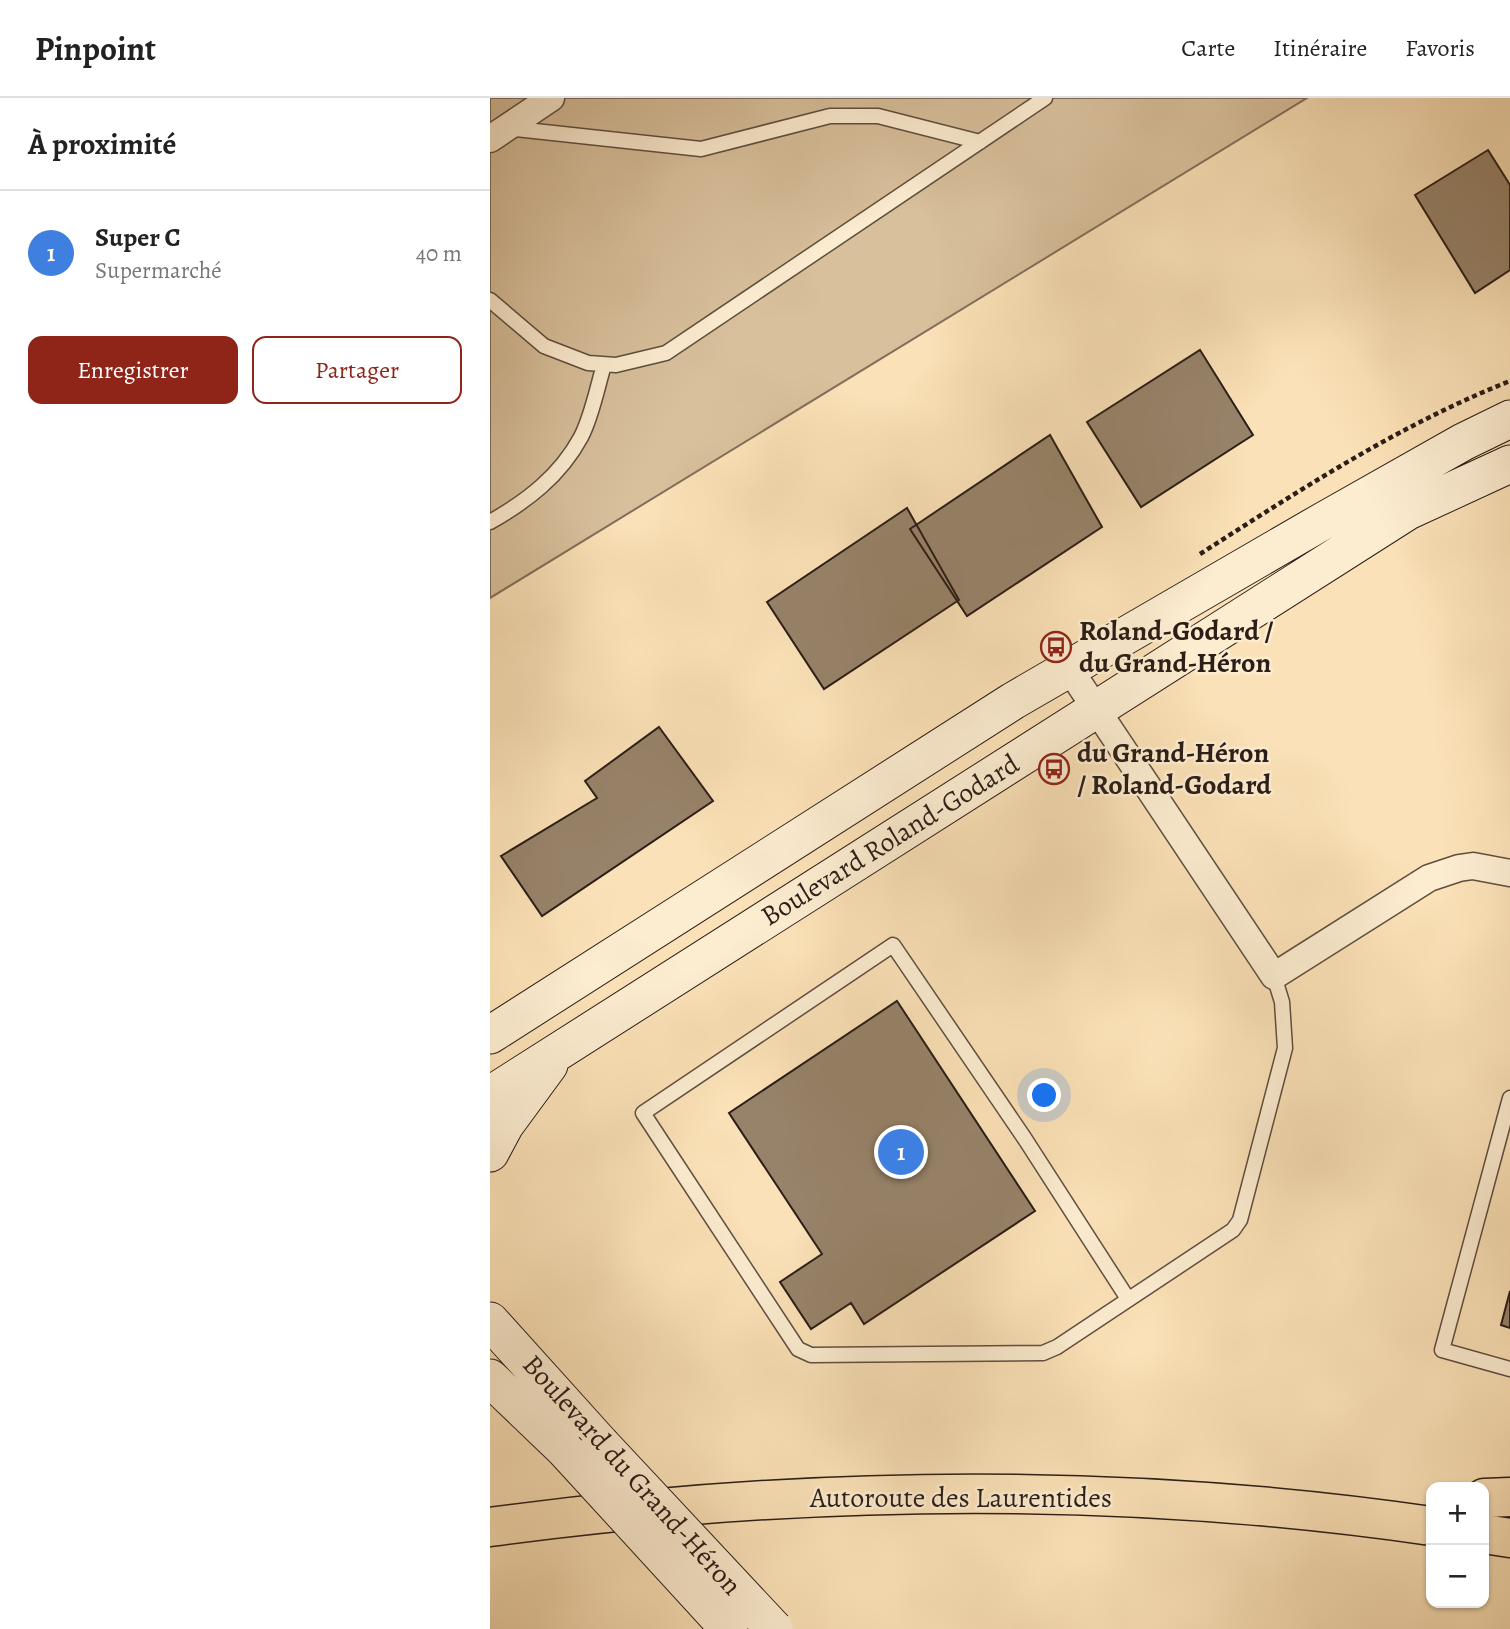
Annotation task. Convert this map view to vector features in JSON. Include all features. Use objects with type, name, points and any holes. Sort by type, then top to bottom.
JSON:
[{"type":"highway","name":"Autoroute des Laurentides","points":[[490,1527],[700,1505],[806,1497],[900,1494],[1092,1496],[1289,1509],[1426,1525]]},
{"type":"highway","points":[[1489,1498],[1510,1497]]},
{"type":"highway","points":[[1289,1509],[1426,1501]]},
{"type":"highway","points":[[1489,1535],[1510,1538]]},
{"type":"street","points":[[498,134],[551,98]]},
{"type":"street","name":"Boulevard Roland-Godard","points":[[490,1035],[936,749],[1325,520],[1510,419]]},
{"type":"street","name":"Boulevard Roland-Godard","points":[[490,1095],[1408,511],[1510,464]]},
{"type":"street","points":[[1070,670],[1274,976],[1429,878],[1473,866],[1510,873]]},
{"type":"street","points":[[490,1153],[505,1125],[560,1050]]},
{"type":"street","points":[[490,1291],[496,1327]]},
{"type":"street","name":"Boulevard du Grand-Héron","points":[[496,1327],[774,1629]]},
{"type":"street","name":"Boulevard du Grand-Héron","points":[[490,1378],[565,1450],[729,1629]]},
{"type":"lane","points":[[490,300],[544,346],[588,363],[616,365],[666,353],[980,142],[1036,100]]},
{"type":"lane","points":[[498,134],[701,149],[830,116],[878,116],[980,142]]},
{"type":"lane","points":[[490,522],[522,503],[558,471],[582,436],[604,365]]},
{"type":"lane","points":[[1128,1299],[1025,1139],[893,945],[643,1113],[798,1349],[811,1355],[1043,1353],[1128,1299],[1233,1230],[1240,1220],[1285,1048],[1282,1002],[1274,976]]},
{"type":"lane","points":[[1510,1098],[1442,1350],[1510,1369]]},
{"type":"path","points":[[1205,551],[1359,455],[1440,412],[1510,381]]},
{"type":"shaded area","points":[[490,98],[1307,98],[490,598]]},
{"type":"building","points":[[1488,150],[1510,185],[1510,270],[1475,293],[1415,195]]},
{"type":"building","points":[[1200,350],[1253,435],[1141,507],[1087,422]]},
{"type":"building","points":[[1050,435],[1102,527],[967,616],[910,529]]},
{"type":"building","points":[[907,508],[959,600],[824,689],[767,602]]},
{"type":"building","points":[[659,727],[713,801],[542,916],[501,856],[597,798],[585,781]]},
{"type":"building","points":[[897,1001],[1035,1211],[864,1324],[851,1303],[811,1329],[780,1282],[822,1254],[729,1113]]},
{"type":"building","points":[[1510,1291],[1510,1328],[1501,1325]]},
{"type":"place","name":"Roland-Godard / du Grand-Héron","points":[[1056,647]]},
{"type":"place","name":"du Grand-Héron / Roland-Godard","points":[[1054,769]]},
{"type":"place","name":"Super C","points":[[901,1152]]}]
